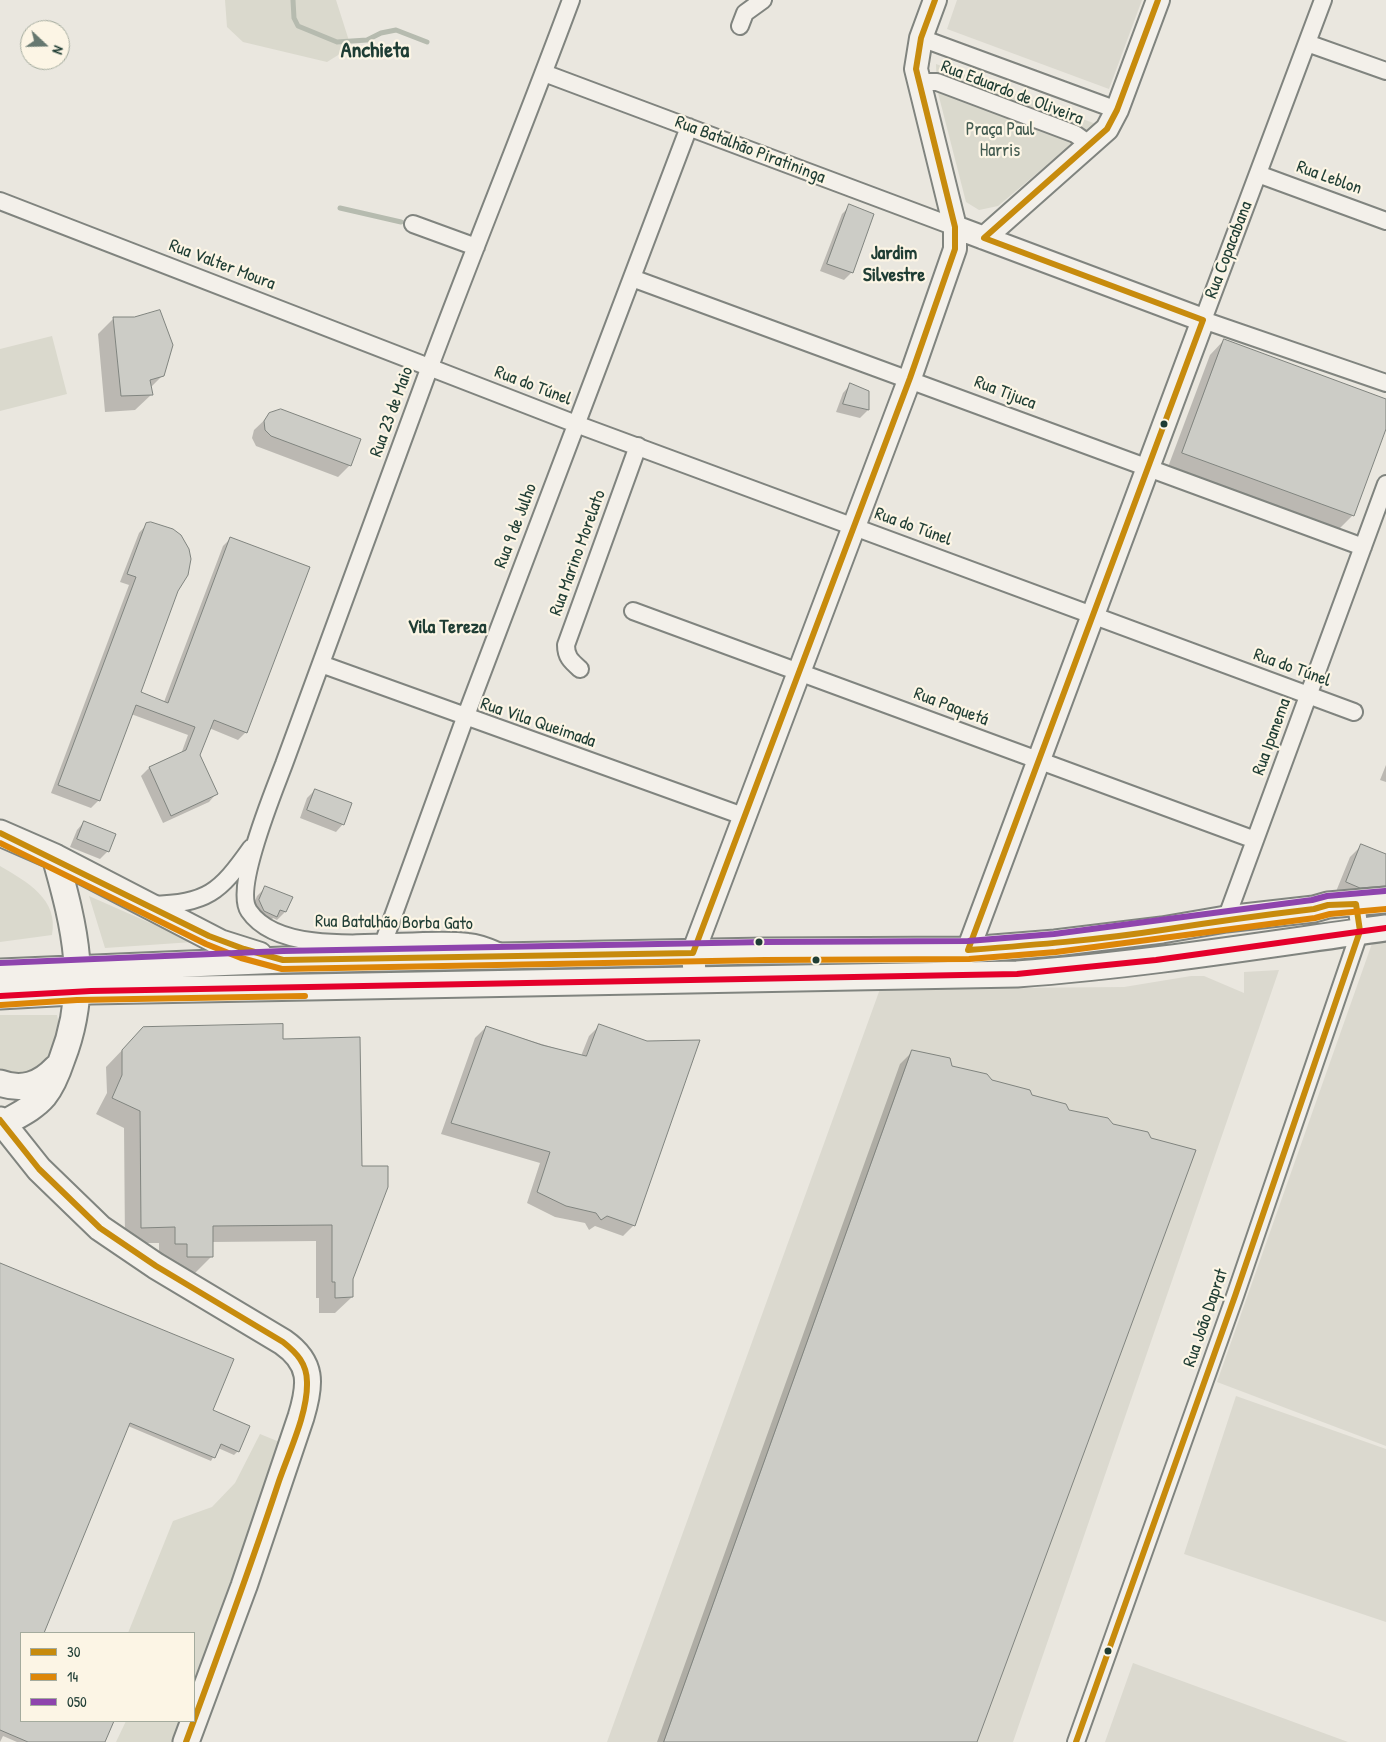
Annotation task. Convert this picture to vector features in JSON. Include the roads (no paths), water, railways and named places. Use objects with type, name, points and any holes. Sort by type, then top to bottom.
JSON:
[{"type":"main road","points":[[0,833],[55,857],[221,943],[255,954],[283,960]]},
{"type":"main road","points":[[55,857],[71,915],[78,980],[74,1020],[61,1063],[45,1095],[35,1105],[1,1122],[39,1169],[100,1228],[156,1266],[283,1342],[299,1355],[307,1370],[307,1392],[301,1417],[244,1586],[195,1718]]},
{"type":"main road","points":[[0,996],[78,980],[283,960],[693,954],[765,951],[968,950],[1055,943],[1162,930],[1226,919],[1314,909],[1328,905],[1386,900]]},
{"type":"main road","points":[[0,972],[78,980],[694,979],[1017,974],[1173,959],[1386,928]]},
{"type":"main road","points":[[0,1082],[18,1087],[31,1086],[48,1076],[61,1063]]},
{"type":"main road","points":[[186,1742],[193,1722]]},
{"type":"street","name":"Rua 23 de Maio","points":[[249,911],[244,902],[244,892],[256,840],[430,367],[571,0]]},
{"type":"street","points":[[740,26],[745,12],[763,0]]},
{"type":"street","points":[[694,979],[693,954],[743,816],[855,526],[955,249],[955,227],[918,82],[917,59],[921,38],[935,0]]},
{"type":"street","points":[[984,238],[1107,130],[1117,110],[1158,0]]},
{"type":"street","name":"Rua Copacabana","points":[[968,950],[1323,0]]},
{"type":"street","points":[[921,38],[1117,110]]},
{"type":"street","points":[[1307,43],[1386,71]]},
{"type":"street","name":"Rua Batalhão Piratininga","points":[[544,73],[955,227]]},
{"type":"street","name":"Rua Eduardo de Oliveira","points":[[918,82],[942,84],[1075,134],[1082,139],[1088,148]]},
{"type":"street","name":"Rua 9 de Julho","points":[[384,941],[465,718],[689,127]]},
{"type":"street","name":"Rua Leblon","points":[[1258,174],[1386,221]]},
{"type":"street","name":"Rua Valter Moura","points":[[0,201],[430,367]]},
{"type":"street","points":[[413,224],[476,247]]},
{"type":"street","points":[[955,227],[1203,320],[1386,382]]},
{"type":"street","name":"Rua Tijuca","points":[[632,278],[910,378],[1147,469],[1363,547]]},
{"type":"street","name":"Rua do Túnel","points":[[430,367],[576,424],[1354,712]]},
{"type":"street","name":"Rua Marino Morelato","points":[[580,669],[566,654],[566,645],[638,446]]},
{"type":"street","name":"Rua Ipanema","points":[[1226,919],[1386,484]]},
{"type":"street","name":"Rua Paquetá","points":[[632,611],[1255,840]]},
{"type":"street","name":"Rua Vila Queimada","points":[[320,664],[465,718],[743,816]]},
{"type":"street","name":"Rua 23 de Maio","points":[[149,905],[191,902],[209,895],[231,876],[256,840]]},
{"type":"street","name":"Rua João Daprat","points":[[1076,1742],[1235,1296],[1360,931],[1356,904]]},
{"type":"street","name":"Rua Batalhão Borba Gato","points":[[249,911],[264,926],[282,935],[297,939],[331,942],[468,941],[514,957]]},
{"type":"waterway","points":[[293,0],[294,18],[298,26],[337,42],[367,40],[381,33],[396,30],[427,42]]},
{"type":"waterway","points":[[340,208],[401,222]]},
{"type":"district","name":"Anchieta","points":[[375,51]]},
{"type":"district","name":"Jardim Silvestre","points":[[894,265]]},
{"type":"district","name":"Vila Tereza","points":[[447,628]]},
{"type":"park label","name":"Praça Paul Harris","points":[[1000,140]]}]
